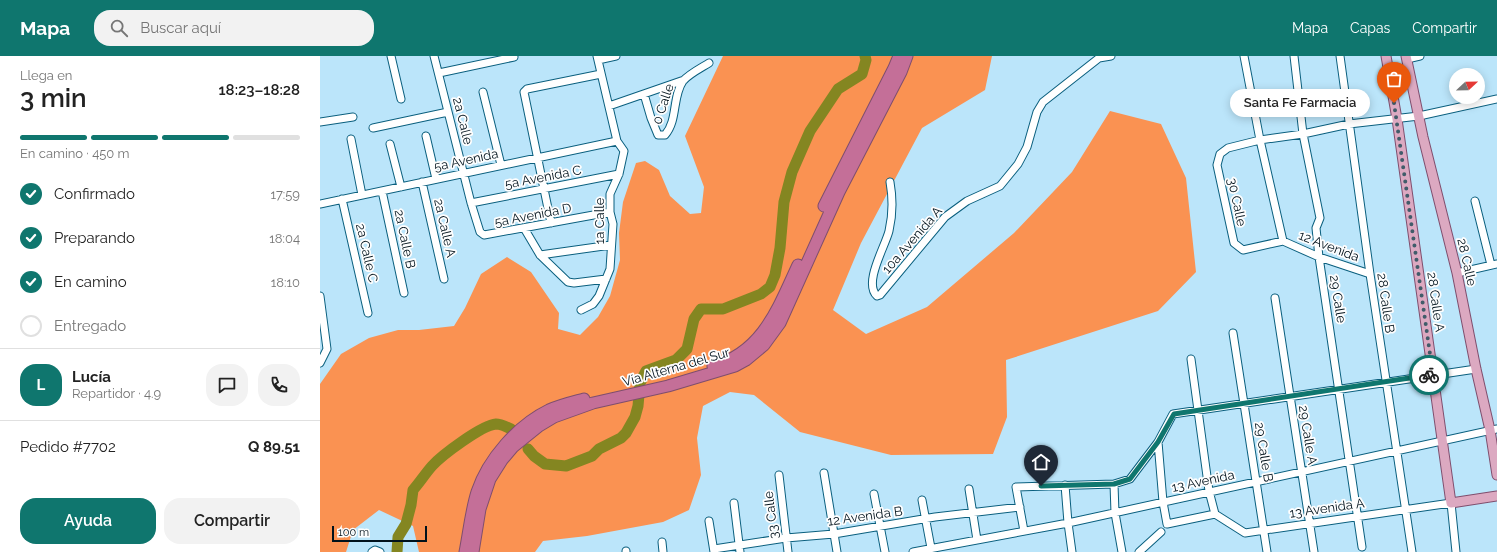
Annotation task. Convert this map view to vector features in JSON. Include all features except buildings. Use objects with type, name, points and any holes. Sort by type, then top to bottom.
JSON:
[{"type":"highway","name":"Vía Alterna del Sur","points":[[812,243],[832,189],[891,75],[899,56]]},
{"type":"highway","name":"Vía Alterna del Sur","points":[[473,552],[480,509],[485,492],[508,441],[537,423],[569,411],[627,392],[720,368],[742,353],[764,332],[790,292],[812,243],[901,72],[907,56]]},
{"type":"highway","name":"Vía Alterna del Sur","points":[[465,552],[473,507],[478,490],[484,475],[500,457]]},
{"type":"main road","name":"28 Calle A","points":[[1386,56],[1397,119],[1451,503]]},
{"type":"main road","name":"28 Calle","points":[[1406,58],[1457,273],[1476,369],[1494,429],[1497,475]]},
{"type":"main road","name":"13 Avenida A","points":[[1451,503],[1497,496]]},
{"type":"street","points":[[391,56],[401,99]]},
{"type":"street","name":"2a Calle","points":[[434,56],[471,203],[480,232],[484,235]]},
{"type":"street","points":[[597,58],[616,56]]},
{"type":"street","name":"10a Avenida A","points":[[890,182],[893,206],[889,232],[874,269],[872,283],[877,296],[880,296],[930,238],[945,217],[967,201],[1000,186],[1018,164],[1027,147],[1037,112],[1043,102],[1099,57],[1111,56]]},
{"type":"street","points":[[1244,56],[1260,140],[1283,241]]},
{"type":"street","name":"29 Calle","points":[[1294,56],[1303,134],[1320,218],[1316,228],[1319,257],[1362,547]]},
{"type":"street","name":"28 Calle B","points":[[1340,56],[1370,274],[1412,552]]},
{"type":"street","points":[[1406,58],[1420,56]]},
{"type":"street","points":[[438,73],[514,57]]},
{"type":"street","name":"1a Calle","points":[[581,310],[593,304],[599,296],[610,269],[612,224],[610,194],[619,174],[624,152],[617,141],[597,58]]},
{"type":"street","name":"0 Calle","points":[[644,94],[651,118],[658,134],[665,135],[673,118],[679,89],[684,80],[709,63]]},
{"type":"street","points":[[551,223],[524,92],[527,89],[601,74]]},
{"type":"street","points":[[609,106],[684,80]]},
{"type":"street","points":[[483,92],[501,165]]},
{"type":"street","points":[[1260,140],[1303,134],[1349,124],[1419,116],[1497,99]]},
{"type":"street","points":[[373,128],[448,112]]},
{"type":"street","points":[[320,122],[353,116]]},
{"type":"street","points":[[426,136],[436,179]]},
{"type":"street","points":[[351,139],[362,195]]},
{"type":"street","name":"30 Calle","points":[[1234,244],[1217,165],[1220,154],[1228,148],[1260,140]]},
{"type":"street","name":"5a Avenida","points":[[320,204],[617,141]]},
{"type":"street","points":[[390,144],[401,187]]},
{"type":"street","name":"5a Avenida C","points":[[471,203],[619,174]]},
{"type":"street","name":"2a Calle A","points":[[422,182],[444,279]]},
{"type":"street","name":"2a Calle B","points":[[382,191],[404,293]]},
{"type":"street","name":"2a Calle C","points":[[342,199],[368,313]]},
{"type":"street","points":[[1457,273],[1494,265],[1475,202]]},
{"type":"street","name":"5a Avenida D","points":[[484,235],[610,212]]},
{"type":"street","points":[[524,228],[540,255],[568,282],[574,283],[606,279]]},
{"type":"street","name":"12 Avenida","points":[[1234,244],[1243,250],[1283,241],[1319,257],[1370,274]]},
{"type":"street","points":[[540,255],[611,245]]},
{"type":"street","name":"29 Calle A","points":[[1275,298],[1314,552]]},
{"type":"street","points":[[320,300],[323,342],[327,349],[320,363]]},
{"type":"street","name":"29 Calle B","points":[[1233,333],[1267,552]]},
{"type":"street","points":[[1158,442],[1163,502],[1167,524],[1214,514],[1209,491],[1191,359]]},
{"type":"street","points":[[1024,531],[1016,487],[1114,484],[1130,479],[1158,442],[1174,414],[1476,369]]},
{"type":"street","name":"13 Avenida","points":[[913,552],[1068,523],[1494,429]]},
{"type":"street","points":[[824,473],[837,552]]},
{"type":"street","name":"33 Calle","points":[[779,475],[788,552]]},
{"type":"street","points":[[1114,484],[1115,513],[1122,552]]},
{"type":"street","points":[[1065,485],[1072,552]]},
{"type":"street","points":[[969,489],[977,540]]},
{"type":"street","points":[[874,494],[885,552]]},
{"type":"street","points":[[922,500],[931,548]]},
{"type":"street","points":[[734,503],[740,549]]},
{"type":"street","name":"13 Avenida A","points":[[1214,514],[1245,532],[1451,503]]},
{"type":"street","name":"28 Calle A","points":[[1451,503],[1456,552]]},
{"type":"street","name":"12 Avenida B","points":[[714,550],[740,549],[786,538],[834,534],[1020,506]]},
{"type":"street","points":[[709,522],[714,550]]},
{"type":"street","points":[[1139,552],[1161,532]]},
{"type":"street","points":[[662,542],[663,552]]},
{"type":"street","points":[[372,552],[375,550],[380,552]]},
{"type":"shaded area","points":[[723,56],[992,56],[985,90],[922,128],[861,243],[833,310],[866,334],[927,307],[1014,233],[1072,172],[1110,111],[1161,124],[1186,178],[1196,272],[1158,311],[1006,360],[1007,417],[993,454],[891,455],[800,432],[754,395],[730,392],[703,406],[697,438],[701,475],[689,510],[663,522],[587,536],[543,541],[535,552],[419,552],[413,526],[379,510],[353,530],[346,552],[320,552],[320,384],[341,354],[369,338],[398,330],[419,330],[454,326],[465,308],[481,274],[507,257],[531,272],[559,313],[558,329],[580,335],[598,317],[610,296],[620,260],[619,233],[623,202],[636,163],[645,161],[659,170],[670,196],[690,214],[701,213],[704,187],[685,136]]},
{"type":"waterway","points":[[528,449],[534,456],[545,464],[566,466],[592,456],[599,449],[621,438],[626,433],[635,417],[638,406],[640,383],[646,371],[676,360],[687,349],[694,319],[701,309],[723,309],[761,294],[770,287],[775,275],[780,248],[784,202],[792,172],[810,131],[838,89],[862,74],[866,60],[865,56]]},
{"type":"waterway","points":[[397,552],[398,537],[406,524],[413,490],[432,466],[453,448],[482,429],[496,424],[511,429]]},
{"type":"way so far","points":[[1394,103],[1433,375],[1429,375]]},
{"type":"place","name":"Santa Fe Farmacia","points":[[1394,103]]},
{"type":"route","points":[[1041,486],[1114,484],[1130,479],[1158,442],[1174,414],[1429,375]]}]
